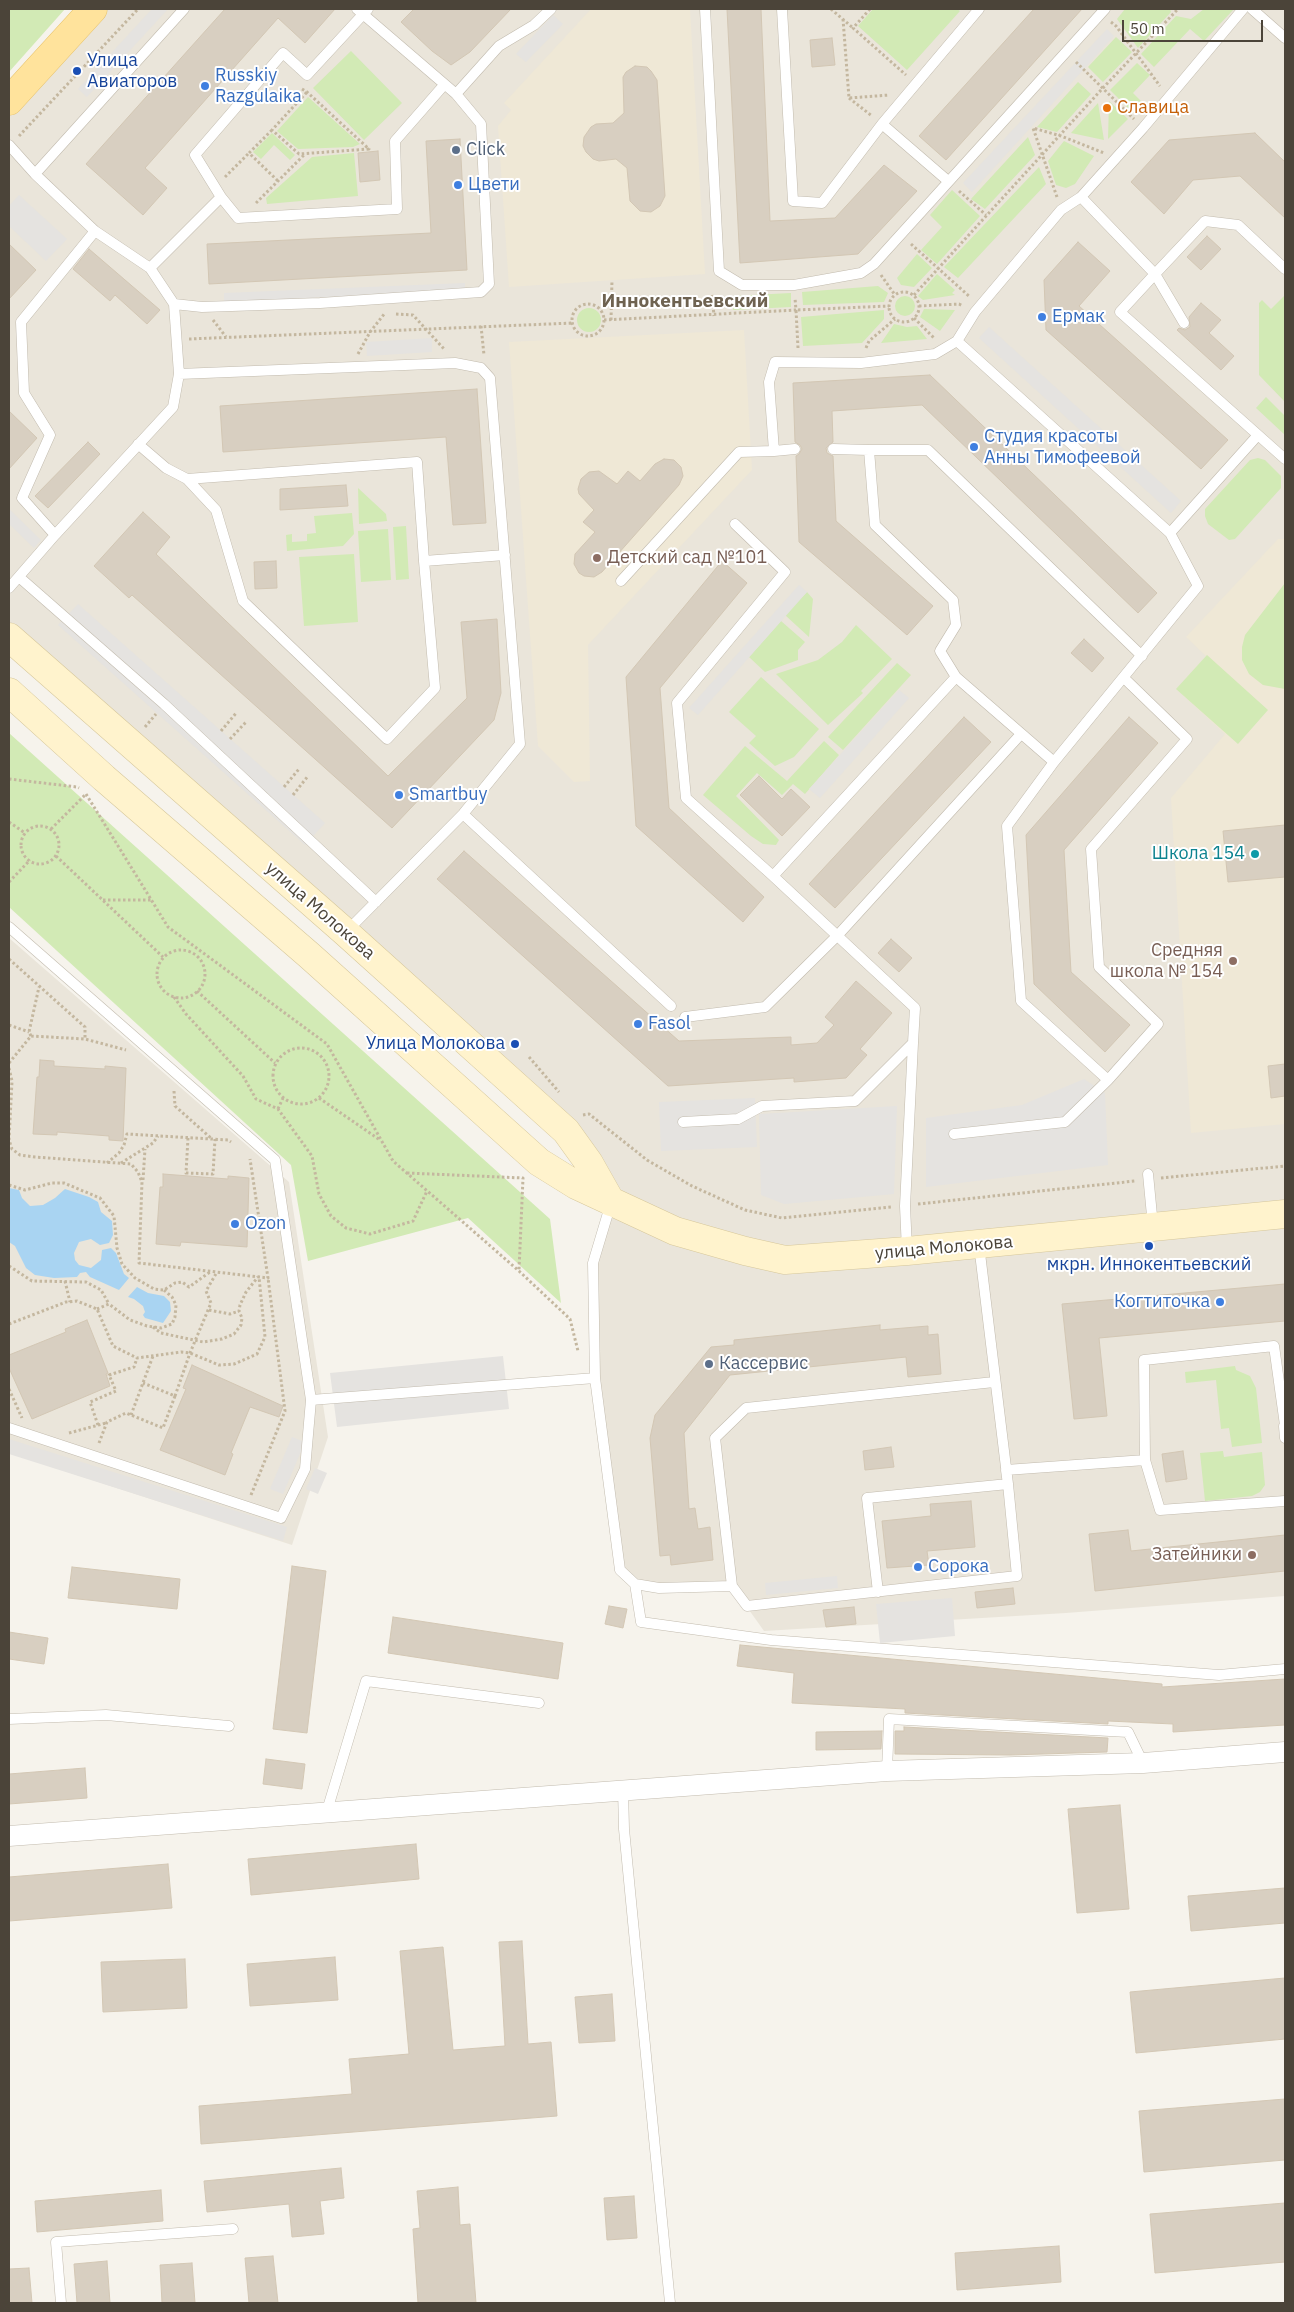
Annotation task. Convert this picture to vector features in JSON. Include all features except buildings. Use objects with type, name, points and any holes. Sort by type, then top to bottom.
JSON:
[{"type":"main road","points":[[9,101],[93,9]]},
{"type":"street","name":"улица Молокова","points":[[9,637],[345,932],[566,1131],[589,1163],[611,1202]]},
{"type":"street","name":"улица Молокова","points":[[9,692],[104,778],[310,956],[539,1162],[576,1185],[675,1231],[785,1260],[907,1251],[1285,1214]]},
{"type":"street","points":[[9,1836],[326,1814],[623,1789],[887,1771],[1142,1763],[1285,1752]]},
{"type":"lane","points":[[35,174],[184,9]]},
{"type":"lane","points":[[456,94],[499,46],[534,26],[551,9]]},
{"type":"lane","points":[[705,9],[719,271],[742,285],[794,285],[861,273],[874,264],[952,185],[1105,9]]},
{"type":"lane","points":[[782,9],[793,201],[822,203],[882,124],[979,9]]},
{"type":"lane","points":[[774,451],[769,382],[775,362],[861,363],[935,354],[957,340],[974,312],[1062,210],[1081,197],[1143,128],[1243,9]]},
{"type":"lane","points":[[1252,9],[1285,38]]},
{"type":"lane","points":[[174,304],[202,307],[481,292],[489,284],[481,124],[456,94],[362,10],[307,75],[283,53],[195,155],[221,197],[238,218],[397,208],[394,141],[444,85]]},
{"type":"lane","points":[[882,124],[952,185]]},
{"type":"lane","points":[[9,146],[35,174],[95,231],[150,268],[174,304],[179,374],[173,407],[9,588]]},
{"type":"lane","points":[[150,268],[221,197]]},
{"type":"lane","points":[[1081,197],[1154,274],[1184,323]]},
{"type":"lane","points":[[1285,269],[1238,225],[1205,221],[1120,312],[1285,459]]},
{"type":"lane","points":[[55,535],[22,498],[50,435],[24,394],[21,322],[95,231]]},
{"type":"lane","points":[[957,340],[1170,533],[1198,586],[1054,762],[1007,826],[1021,1000],[1108,1080]]},
{"type":"lane","points":[[179,374],[455,363],[482,368],[490,378],[520,744],[463,814],[345,932]]},
{"type":"lane","points":[[1170,533],[1258,435]]},
{"type":"lane","points":[[138,444],[166,468],[187,479],[216,510],[243,601],[387,739],[435,688],[417,462],[187,479]]},
{"type":"lane","points":[[620,581],[739,452],[795,449]]},
{"type":"lane","points":[[833,449],[928,450],[1142,656]]},
{"type":"lane","points":[[869,450],[875,525],[953,600],[956,625],[940,651],[956,677],[1054,762]]},
{"type":"lane","points":[[735,524],[785,572],[677,702],[686,798],[838,935],[915,1008],[905,1206],[907,1251]]},
{"type":"lane","points":[[424,561],[505,554]]},
{"type":"lane","points":[[19,577],[164,704],[376,902]]},
{"type":"lane","points":[[773,876],[956,677]]},
{"type":"lane","points":[[954,1134],[1065,1122],[1108,1080],[1158,1024],[1099,967],[1092,849],[1187,739],[1124,678]]},
{"type":"lane","points":[[686,1017],[766,1007],[838,935],[1021,734]]},
{"type":"lane","points":[[463,814],[672,1006]]},
{"type":"lane","points":[[9,928],[275,1160],[311,1400],[305,1469],[281,1518],[9,1428]]},
{"type":"lane","points":[[683,1122],[738,1118],[762,1106],[855,1101],[913,1043]]},
{"type":"lane","points":[[1148,1177],[1153,1227]]},
{"type":"lane","points":[[611,1202],[593,1263],[595,1378],[620,1570],[635,1584],[659,1588],[732,1586]]},
{"type":"lane","points":[[979,1244],[994,1382],[1008,1484],[1016,1576],[746,1606],[732,1586],[715,1438],[746,1408],[994,1382]]},
{"type":"lane","points":[[1285,1438],[1274,1346],[1144,1360],[1145,1460],[1160,1510],[1285,1501]]},
{"type":"lane","points":[[311,1400],[595,1378]]},
{"type":"lane","points":[[1006,1470],[1145,1460]]},
{"type":"lane","points":[[878,1592],[867,1498],[1008,1484]]},
{"type":"lane","points":[[635,1584],[641,1622],[771,1640],[1219,1675],[1285,1669]]},
{"type":"lane","points":[[326,1814],[366,1681],[540,1703]]},
{"type":"lane","points":[[9,1719],[106,1715],[229,1726]]},
{"type":"lane","points":[[887,1771],[890,1719],[1128,1732],[1142,1763]]},
{"type":"lane","points":[[623,1789],[624,1828],[670,2303]]},
{"type":"lane","points":[[61,2303],[56,2242],[233,2229]]},
{"type":"path","points":[[9,146],[138,9]]},
{"type":"path","points":[[831,9],[916,84]]},
{"type":"path","points":[[853,28],[870,9]]},
{"type":"path","points":[[914,295],[1102,89],[1178,9]]},
{"type":"path","points":[[843,20],[849,98],[882,124]]},
{"type":"path","points":[[1116,26],[1159,83]]},
{"type":"path","points":[[1079,64],[1137,122]]},
{"type":"path","points":[[272,130],[299,154],[368,149],[307,92],[297,86]]},
{"type":"path","points":[[232,171],[307,92]]},
{"type":"path","points":[[849,98],[908,94]]},
{"type":"path","points":[[1053,187],[1033,128],[1061,136],[1109,155]]},
{"type":"path","points":[[249,153],[278,181]]},
{"type":"path","points":[[258,202],[305,153]]},
{"type":"path","points":[[952,185],[986,215]]},
{"type":"path","points":[[909,242],[973,300]]},
{"type":"path","points":[[611,320],[612,280]]},
{"type":"path","points":[[891,290],[895,295]]},
{"type":"path","points":[[906,292],[914,295],[919,306],[914,318],[904,322],[894,318],[889,306],[895,295],[906,292]]},
{"type":"path","points":[[712,295],[714,316]]},
{"type":"path","points":[[588,304],[597,307],[604,320],[601,330],[592,336],[581,334],[577,331],[573,322],[578,308],[588,304]]},
{"type":"path","points":[[919,306],[959,304]]},
{"type":"path","points":[[795,305],[798,347]]},
{"type":"path","points":[[604,320],[889,306]]},
{"type":"path","points":[[356,356],[370,332],[385,313],[414,315],[455,363]]},
{"type":"path","points":[[869,341],[894,318]]},
{"type":"path","points":[[914,318],[933,336]]},
{"type":"path","points":[[177,339],[573,322]]},
{"type":"path","points":[[481,326],[484,361]]},
{"type":"path","points":[[222,731],[237,712]]},
{"type":"path","points":[[230,739],[247,721]]},
{"type":"path","points":[[284,787],[300,769]]},
{"type":"path","points":[[293,795],[308,776]]},
{"type":"path","points":[[9,778],[77,786],[87,795],[168,927],[327,1044],[393,1161],[519,1271],[570,1319],[578,1351]]},
{"type":"path","points":[[51,829],[87,795]]},
{"type":"path","points":[[9,822],[25,834]]},
{"type":"path","points":[[40,826],[51,829],[55,833],[59,844],[56,856],[45,864],[30,860],[23,852],[21,846],[25,834],[30,829],[40,826]]},
{"type":"path","points":[[56,856],[163,957]]},
{"type":"path","points":[[9,882],[30,860]]},
{"type":"path","points":[[102,900],[151,900]]},
{"type":"path","points":[[174,997],[190,996],[197,991],[204,977],[204,968],[196,956],[183,950],[176,950],[163,957],[157,972],[161,988],[174,997],[186,1014],[243,1076],[256,1099],[278,1109],[312,1156],[319,1194],[323,1202],[331,1216],[346,1228],[370,1234],[414,1221],[427,1191]]},
{"type":"path","points":[[9,959],[84,1027],[84,1039]]},
{"type":"path","points":[[9,1063],[30,1034],[39,986]]},
{"type":"path","points":[[197,991],[275,1064]]},
{"type":"path","points":[[9,1025],[30,1034],[84,1039],[129,1050]]},
{"type":"path","points":[[296,1048],[314,1051],[320,1056],[328,1071],[328,1081],[325,1090],[319,1098],[311,1103],[301,1104],[283,1098],[273,1082],[275,1064],[281,1056],[296,1048]]},
{"type":"path","points":[[529,1057],[560,1093]]},
{"type":"path","points":[[9,1068],[12,1081],[9,1121],[10,1150],[20,1155],[132,1164],[142,1182]]},
{"type":"path","points":[[168,1085],[174,1091],[175,1106],[213,1139]]},
{"type":"path","points":[[278,1109],[283,1098]]},
{"type":"path","points":[[319,1098],[381,1140]]},
{"type":"path","points":[[579,1115],[590,1114],[647,1160],[692,1186],[746,1210],[782,1218],[905,1206],[1148,1177],[1285,1166]]},
{"type":"path","points":[[107,1163],[119,1153],[124,1145],[127,1134],[228,1140],[234,1145]]},
{"type":"path","points":[[120,1164],[153,1143],[158,1136]]},
{"type":"path","points":[[188,1138],[186,1173],[212,1174],[213,1139]]},
{"type":"path","points":[[145,1148],[139,1263],[268,1278]]},
{"type":"path","points":[[242,1492],[251,1495],[285,1412],[252,1161],[246,1156]]},
{"type":"path","points":[[406,1173],[523,1178],[519,1271]]},
{"type":"path","points":[[9,1185],[25,1190],[52,1183],[64,1183],[100,1198],[114,1216],[117,1248],[122,1264],[135,1278],[154,1288],[164,1290],[172,1297],[176,1305],[175,1317],[172,1324],[161,1328],[130,1320],[109,1304],[101,1290],[86,1282],[32,1281],[9,1266]]},
{"type":"path","points":[[164,1290],[175,1283],[182,1282],[189,1287],[210,1272]]},
{"type":"path","points":[[74,1437],[66,1434],[107,1422],[126,1413],[163,1428],[190,1353],[211,1303],[206,1291],[216,1272]]},
{"type":"path","points":[[153,1327],[161,1333],[203,1342],[222,1339],[234,1334],[241,1325],[242,1318],[239,1311],[246,1292],[259,1277]]},
{"type":"path","points":[[9,1324],[70,1302],[78,1301],[97,1309],[113,1346],[137,1358],[181,1352],[190,1353],[219,1365],[234,1364],[257,1354],[265,1337],[259,1277]]},
{"type":"path","points":[[65,1281],[70,1302]]},
{"type":"path","points":[[97,1309],[109,1304]]},
{"type":"path","points":[[208,1310],[230,1314],[239,1311]]},
{"type":"path","points":[[131,1415],[152,1356]]},
{"type":"path","points":[[98,1425],[90,1402],[116,1391],[109,1376],[134,1366],[137,1358]]},
{"type":"path","points":[[143,1383],[175,1396]]},
{"type":"path","points":[[9,1388],[24,1422],[16,1419]]},
{"type":"path","points":[[9,1400],[13,1398]]},
{"type":"path","points":[[99,1444],[107,1422]]},
{"type":"path","points":[[90,1442],[108,1447]]},
{"type":"shaded area","points":[[93,9],[1285,9],[1285,1596],[1066,1613],[764,1631],[732,1586],[635,1584],[620,1570],[595,1378],[593,1263],[611,1202],[589,1163],[9,637],[9,101]]},
{"type":"shaded area","points":[[152,9],[168,9],[87,97],[78,89]]},
{"type":"shaded area","points":[[591,9],[690,9],[705,274],[509,287],[498,126],[511,110],[504,103]]},
{"type":"shaded area","points":[[553,15],[563,24],[526,62],[516,54]]},
{"type":"shaded area","points":[[1107,29],[1114,36],[972,192],[963,183]]},
{"type":"shaded area","points":[[19,195],[67,239],[46,261],[9,226],[9,206]]},
{"type":"shaded area","points":[[465,283],[465,289],[224,303],[224,293]]},
{"type":"shaded area","points":[[989,327],[1181,501],[1171,513],[979,338]]},
{"type":"shaded area","name":"Детский сад №101","points":[[744,330],[752,470],[588,645],[590,781],[574,782],[538,746],[509,342]]},
{"type":"shaded area","points":[[432,338],[432,352],[367,356],[366,342]]},
{"type":"shaded area","points":[[9,509],[41,540],[34,548],[9,524]]},
{"type":"shaded area","name":"Средняя школа № 154","points":[[1278,539],[1285,539],[1285,1124],[1191,1133],[1171,798],[1225,734],[1176,689],[1206,656],[1186,637]]},
{"type":"shaded area","points":[[799,585],[807,592],[698,715],[689,708]]},
{"type":"shaded area","points":[[78,604],[325,823],[305,845],[58,625]]},
{"type":"shaded area","points":[[899,690],[909,698],[820,798],[809,789]]},
{"type":"shaded area","points":[[9,938],[289,1182],[328,1437],[292,1545],[9,1453]]},
{"type":"shaded area","points":[[1084,1079],[1105,1093],[1108,1165],[926,1187],[926,1118],[1022,1105]]},
{"type":"shaded area","points":[[755,1098],[757,1147],[661,1151],[659,1102]]},
{"type":"shaded area","points":[[897,1106],[894,1194],[784,1204],[761,1195],[759,1114]]},
{"type":"shaded area","points":[[503,1356],[509,1409],[337,1427],[330,1373]]},
{"type":"shaded area","points":[[292,1437],[305,1442],[283,1494],[270,1489]]},
{"type":"shaded area","points":[[9,1439],[287,1527],[283,1541],[9,1454]]},
{"type":"shaded area","points":[[315,1468],[327,1473],[318,1494],[306,1489]]},
{"type":"shaded area","points":[[837,1576],[838,1588],[766,1595],[765,1583]]},
{"type":"shaded area","points":[[952,1598],[955,1636],[880,1643],[876,1604]]},
{"type":"green space","points":[[9,9],[65,9],[9,72]]},
{"type":"green space","points":[[873,9],[957,9],[960,11],[907,70],[858,26]]},
{"type":"green space","points":[[1125,9],[1170,9],[1171,12],[1138,48],[1117,19]]},
{"type":"green space","points":[[1204,9],[1234,9],[1204,41],[1190,29],[1154,67],[1141,54],[1176,16],[1191,19]]},
{"type":"green space","points":[[1116,37],[1132,52],[1103,82],[1088,67]]},
{"type":"green space","points":[[351,51],[402,103],[364,140],[313,88]]},
{"type":"green space","points":[[1137,63],[1150,75],[1133,93],[1143,103],[1133,113],[1110,90]]},
{"type":"green space","points":[[1078,82],[1091,94],[1057,132],[1037,127]]},
{"type":"green space","points":[[308,97],[360,144],[353,147],[298,149],[277,131]]},
{"type":"green space","points":[[1109,101],[1128,119],[1108,139]]},
{"type":"green space","points":[[1098,103],[1104,140],[1071,133]]},
{"type":"green space","points":[[272,133],[295,155],[290,160],[274,145],[261,159],[253,152]]},
{"type":"green space","points":[[1028,137],[1035,155],[985,209],[971,199]]},
{"type":"green space","points":[[1064,141],[1094,156],[1075,184],[1066,188],[1056,185],[1048,161]]},
{"type":"green space","points":[[354,153],[358,196],[267,204],[266,198],[312,157]]},
{"type":"green space","points":[[1039,167],[1046,184],[958,278],[944,267]]},
{"type":"green space","points":[[952,190],[980,216],[937,264],[921,250],[942,227],[930,215]]},
{"type":"green space","points":[[917,254],[932,268],[914,287],[901,285],[897,278]]},
{"type":"green space","points":[[937,274],[955,290],[952,293],[955,295],[923,300],[918,296]]},
{"type":"green space","points":[[878,286],[888,293],[884,302],[803,305],[802,292]]},
{"type":"green space","points":[[791,293],[791,307],[733,310],[732,296]]},
{"type":"green space","points":[[1285,295],[1285,402],[1259,375],[1259,303],[1262,300],[1271,309]]},
{"type":"green space","points":[[905,296],[912,299],[915,306],[912,313],[905,316],[898,313],[895,306],[898,299]]},
{"type":"green space","points":[[584,308],[594,308],[601,315],[601,325],[594,332],[584,332],[577,325],[577,315]]},
{"type":"green space","points":[[924,309],[955,310],[940,331],[920,317]]},
{"type":"green space","points":[[884,310],[884,319],[862,343],[803,346],[801,317]]},
{"type":"green space","points":[[894,324],[907,327],[917,326],[927,339],[881,343]]},
{"type":"green space","points":[[1266,397],[1285,416],[1285,435],[1256,408]]},
{"type":"green space","points":[[1258,458],[1265,460],[1281,476],[1281,488],[1235,539],[1229,540],[1208,524],[1205,509],[1250,460]]},
{"type":"green space","points":[[358,488],[386,514],[387,521],[359,524]]},
{"type":"green space","points":[[352,513],[354,534],[343,546],[287,551],[286,535],[292,534],[292,542],[307,541],[307,534],[316,533],[314,516]]},
{"type":"green space","points":[[406,526],[409,579],[396,580],[393,527]]},
{"type":"green space","points":[[388,529],[391,580],[361,582],[358,531]]},
{"type":"green space","points":[[354,554],[358,622],[304,626],[299,557]]},
{"type":"green space","points":[[1285,583],[1285,689],[1263,685],[1249,674],[1242,660],[1242,647],[1245,635]]},
{"type":"green space","points":[[807,592],[813,599],[809,637],[785,615]]},
{"type":"green space","points":[[781,621],[805,642],[798,650],[798,660],[765,672],[749,657]]},
{"type":"green space","points":[[856,625],[892,659],[861,691],[863,693],[828,725],[776,674],[818,660],[842,642]]},
{"type":"green space","points":[[1207,655],[1268,710],[1238,744],[1176,689]]},
{"type":"green space","points":[[897,663],[911,675],[843,750],[828,737]]},
{"type":"green space","points":[[761,677],[819,729],[794,757],[775,766],[749,743],[756,736],[729,712]]},
{"type":"green space","points":[[9,733],[550,1219],[561,1303],[468,1218],[308,1261],[291,1165],[9,907]]},
{"type":"green space","points":[[824,741],[839,755],[805,794],[793,784],[782,795],[757,773],[736,796],[779,840],[776,845],[763,844],[751,836],[703,795],[745,746],[787,781]]},
{"type":"green space","points":[[1235,1366],[1236,1370],[1250,1376],[1256,1388],[1262,1443],[1232,1447],[1229,1428],[1221,1429],[1216,1380],[1186,1383],[1185,1372]]},
{"type":"green space","points":[[1223,1451],[1224,1457],[1262,1452],[1265,1485],[1260,1492],[1252,1496],[1205,1501],[1200,1453]]},
{"type":"water","points":[[9,1188],[19,1190],[22,1198],[30,1206],[43,1205],[65,1189],[98,1202],[101,1212],[112,1221],[113,1235],[109,1243],[100,1245],[91,1239],[79,1242],[74,1253],[75,1260],[79,1265],[91,1268],[101,1260],[102,1250],[111,1248],[116,1253],[124,1274],[129,1278],[119,1290],[90,1277],[86,1272],[80,1273],[77,1277],[54,1278],[35,1275],[26,1268],[15,1246],[9,1242]]},
{"type":"water","points":[[137,1287],[148,1293],[164,1296],[170,1302],[171,1311],[163,1323],[145,1318],[143,1306],[128,1297]]},
{"type":"place","name":"Улица Авиаторов","points":[[77,71]]},
{"type":"place","name":"Russkiy Razgulaika","points":[[205,86]]},
{"type":"place","name":"Славица","points":[[1107,108]]},
{"type":"place","name":"Click","points":[[456,150]]},
{"type":"place","name":"Цвети","points":[[458,185]]},
{"type":"place","name":"Ермак","points":[[1042,317]]},
{"type":"place","name":"Студия красоты Анны Тимофеевой","points":[[974,447]]},
{"type":"place","name":"Детский сад №101","points":[[597,558]]},
{"type":"place","name":"Smartbuy","points":[[399,795]]},
{"type":"place","name":"Школа 154","points":[[1255,854]]},
{"type":"place","name":"Средняя школа № 154","points":[[1233,961]]},
{"type":"place","name":"Fasol","points":[[638,1024]]},
{"type":"place","name":"Улица Молокова","points":[[515,1044]]},
{"type":"place","name":"Ozon","points":[[235,1224]]},
{"type":"place","name":"мкрн. Иннокентьевский","points":[[1149,1246]]},
{"type":"place","name":"Когтиточка","points":[[1220,1302]]},
{"type":"place","name":"Кассервис","points":[[709,1364]]},
{"type":"place","name":"Затейники","points":[[1252,1555]]},
{"type":"place","name":"Сорока","points":[[918,1567]]},
{"type":"district","name":"Иннокентьевский","points":[[685,302]]}]
